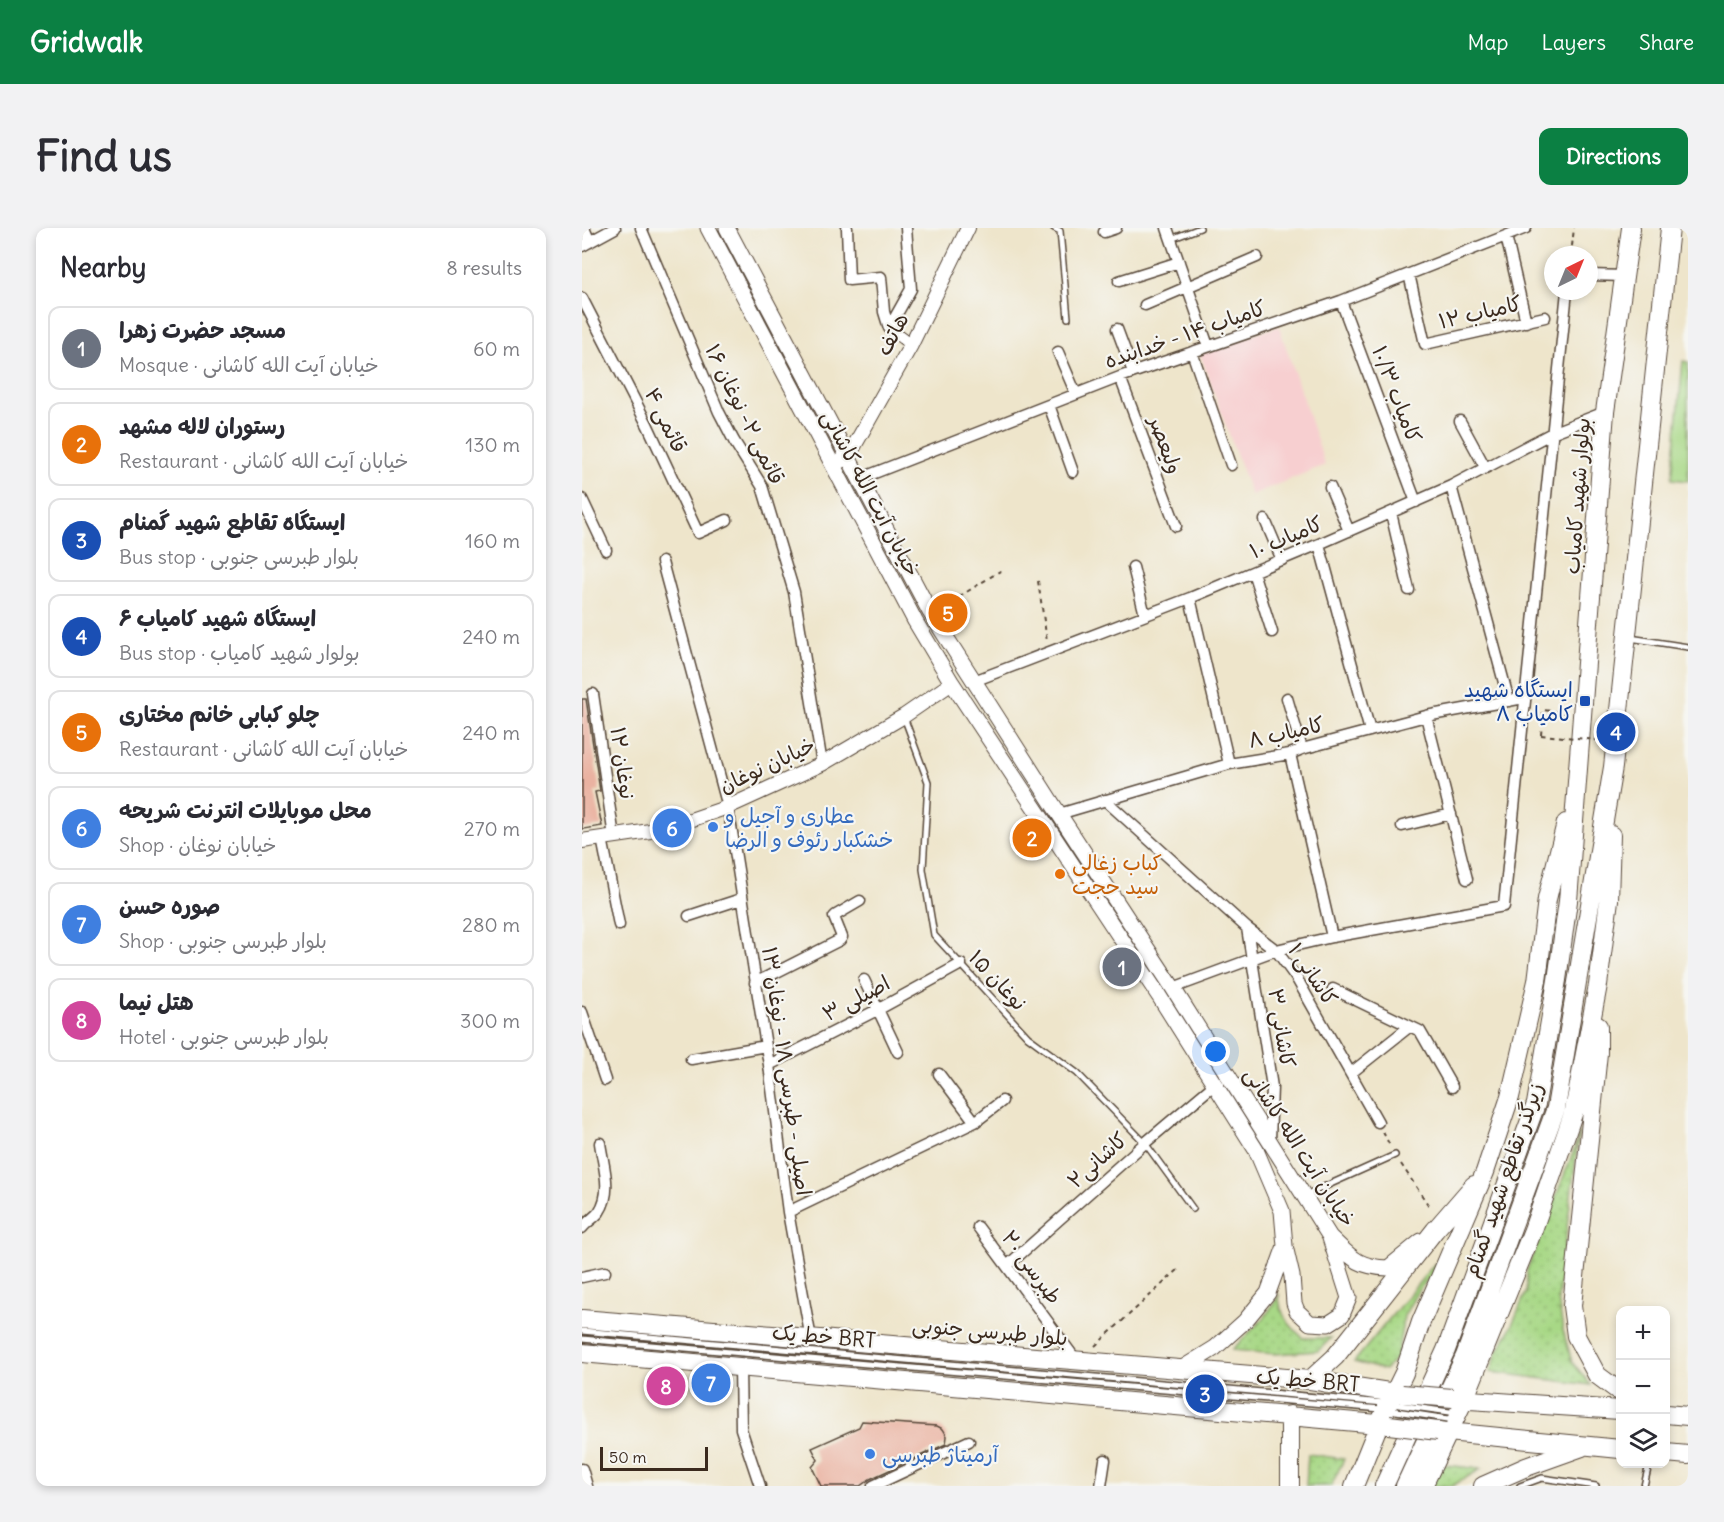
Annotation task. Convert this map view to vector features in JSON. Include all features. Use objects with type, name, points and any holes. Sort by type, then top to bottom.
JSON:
[{"type":"main road","name":"خیابان آیت الله کاشانی","points":[[708,228],[915,621],[952,682],[1160,996],[1215,1084],[1256,1150],[1282,1211],[1285,1246],[1268,1293],[1245,1321],[1215,1348],[1181,1369]]},
{"type":"main road","name":"خیابان آیت الله کاشانی","points":[[727,228],[932,614],[1059,814],[1173,987],[1330,1238],[1355,1261],[1370,1267],[1388,1268],[1438,1227]]},
{"type":"main road","name":"بولوار شهید کامیاب","points":[[1579,768],[1605,412],[1632,228]]},
{"type":"main road","points":[[1423,1486],[1533,1230],[1574,1111],[1598,985],[1609,900],[1613,767],[1670,228]]},
{"type":"main road","name":"زیرگذر تقاطع شهید گمنام","points":[[1406,1486],[1465,1356],[1556,1108],[1613,767]]},
{"type":"main road","points":[[1354,1486],[1392,1408],[1421,1322],[1485,1173],[1513,1085],[1537,981],[1547,900],[1579,768]]},
{"type":"main road","name":"زیرگذر تقاطع شهید گمنام","points":[[1384,1486],[1446,1350],[1536,1104],[1568,901],[1579,768]]},
{"type":"main road","points":[[1598,985],[1598,1053],[1572,1306],[1576,1336],[1598,1375],[1616,1389]]},
{"type":"main road","points":[[1310,1380],[1335,1357],[1438,1227],[1485,1173]]},
{"type":"main road","points":[[1285,1246],[1297,1311],[1310,1323],[1328,1324],[1342,1315],[1349,1298],[1330,1238]]},
{"type":"main road","name":"بلوار طبرسی جنوبی","points":[[582,1319],[1310,1380],[1392,1408]]},
{"type":"main road","points":[[582,1353],[1290,1416],[1392,1408],[1452,1415],[1587,1445],[1616,1449]]},
{"type":"main road","points":[[1392,1408],[1452,1415],[1616,1410]]},
{"type":"main road","points":[[1670,1414],[1688,1416]]},
{"type":"main road","points":[[1290,1416],[1290,1486]]},
{"type":"main road","points":[[1483,1486],[1526,1467],[1587,1445]]},
{"type":"main road","points":[[1670,1453],[1688,1455]]},
{"type":"street","points":[[584,228],[586,244],[615,228]]},
{"type":"street","name":"قائمی ۲- نوغان ۱۶","points":[[641,228],[719,412],[762,486],[794,592],[822,764]]},
{"type":"street","points":[[847,228],[849,280],[881,277],[884,312],[889,328],[911,345]]},
{"type":"street","points":[[889,328],[911,289],[906,228]]},
{"type":"street","name":"هاتف","points":[[848,457],[911,345],[968,228]]},
{"type":"street","points":[[1104,232],[1116,228]]},
{"type":"street","points":[[1167,228],[1208,346]]},
{"type":"street","name":"کامیاب ۱۴ - خدابنده","points":[[859,479],[1133,372],[1341,301],[1526,228]]},
{"type":"street","points":[[1506,236],[1526,322]]},
{"type":"street","points":[[1145,305],[1257,257]]},
{"type":"street","points":[[1119,281],[1179,262]]},
{"type":"street","name":"کامیاب ۱۲","points":[[1409,274],[1425,344],[1545,317]]},
{"type":"street","points":[[1598,274],[1625,276]]},
{"type":"street","name":"قائمی ۴","points":[[582,298],[648,426],[698,533],[726,520]]},
{"type":"street","points":[[1173,987],[1276,950],[1504,906],[1566,300]]},
{"type":"street","name":"کامیاب ۱۰/۳","points":[[1341,301],[1416,502]]},
{"type":"street","points":[[1117,329],[1133,372]]},
{"type":"street","points":[[1058,352],[1076,394]]},
{"type":"street","points":[[1192,352],[1231,465]]},
{"type":"street","name":"ولیعصر","points":[[1120,377],[1176,526]]},
{"type":"street","points":[[1049,405],[1073,472]]},
{"type":"street","name":"کامیاب ۱۰","points":[[974,681],[1282,560],[1451,486],[1554,432],[1605,412]]},
{"type":"street","points":[[1460,421],[1485,467]]},
{"type":"street","points":[[833,465],[848,457]]},
{"type":"street","points":[[1451,486],[1509,701]]},
{"type":"street","points":[[1330,487],[1348,531]]},
{"type":"street","points":[[582,499],[606,550]]},
{"type":"street","points":[[1390,513],[1409,590]]},
{"type":"street","points":[[1264,520],[1282,560]]},
{"type":"street","points":[[1319,544],[1370,731]]},
{"type":"street","name":"اصیلی - طبرسی ۱۸ - نوغان ۱۳","points":[[662,562],[728,807],[769,1065],[788,1212],[811,1339]]},
{"type":"street","points":[[1133,567],[1145,615]]},
{"type":"street","points":[[1253,572],[1272,632]]},
{"type":"street","points":[[1190,598],[1229,764]]},
{"type":"street","name":"خیابان نوغان","points":[[582,841],[664,829],[728,807],[822,764],[903,716],[952,682]]},
{"type":"street","name":"نوغان ۱۲","points":[[593,694],[619,925]]},
{"type":"street","points":[[1287,698],[1302,749]]},
{"type":"street","name":"کامیاب ۸","points":[[1059,814],[1229,764],[1290,754],[1426,716],[1524,698]]},
{"type":"street","points":[[1426,716],[1467,879]]},
{"type":"street","points":[[1290,754],[1332,938]]},
{"type":"street","name":"کاشانی ۱","points":[[1105,800],[1247,928],[1276,950],[1297,979],[1378,1122]]},
{"type":"street","points":[[1402,826],[1451,814]]},
{"type":"street","points":[[688,916],[741,899]]},
{"type":"street","points":[[755,983],[838,942],[842,937],[834,921],[836,915],[860,902]]},
{"type":"street","name":"کاشانی ۳","points":[[1247,928],[1272,1087],[1270,1140]]},
{"type":"street","name":"اصیلی ۳","points":[[769,1065],[879,1010],[961,964]]},
{"type":"street","points":[[864,980],[898,1052]]},
{"type":"street","points":[[1333,989],[1420,1031],[1452,1087]]},
{"type":"street","points":[[582,1012],[584,1024],[605,1080]]},
{"type":"street","points":[[1352,1073],[1409,1027]]},
{"type":"street","points":[[691,1059],[766,1046]]},
{"type":"street","points":[[939,1074],[975,1122]]},
{"type":"street","name":"کاشانی۲","points":[[1007,1266],[1215,1084]]},
{"type":"street","points":[[788,1212],[975,1122],[1002,1101]]},
{"type":"street","points":[[582,1228],[598,1213],[606,1195],[600,1143]]},
{"type":"street","name":"طبرسی ۲۰","points":[[978,1227],[1084,1361]]},
{"type":"street","points":[[582,1277],[605,1272]]},
{"type":"street","points":[[740,1367],[741,1429],[760,1486]]},
{"type":"street","points":[[873,1486],[969,1441]]},
{"type":"street","points":[[1101,1486],[1105,1460]]},
{"type":"street","points":[[582,1469],[587,1486]]},
{"type":"lane","points":[[1054,228],[1060,231],[1068,318]]},
{"type":"lane","points":[[1171,239],[1200,228]]},
{"type":"lane","points":[[1626,638],[1688,647]]},
{"type":"lane","name":"نوغان ۱۵","points":[[903,716],[928,782],[923,869],[934,935],[1028,1037],[1077,1073],[1145,1143],[1193,1209]]},
{"type":"lane","points":[[1303,1196],[1395,1155]]},
{"type":"lane","name":"خط یک BRT","points":[[582,1331],[1392,1408]]},
{"type":"lane","name":"خط یک BRT","points":[[582,1339],[1392,1408]]},
{"type":"lane","points":[[1644,1486],[1648,1468]]},
{"type":"lane","points":[[1520,1486],[1542,1478],[1596,1486]]},
{"type":"path","points":[[1572,246],[1574,228]]},
{"type":"path","points":[[932,614],[1005,568]]},
{"type":"path","points":[[1038,581],[1048,653]]},
{"type":"path","points":[[1583,714],[1543,710],[1541,735],[1633,742]]},
{"type":"path","points":[[1378,1122],[1438,1227]]},
{"type":"path","points":[[1084,1361],[1095,1344],[1142,1305],[1181,1267]]},
{"type":"shaded area","points":[[1279,326],[1325,465],[1251,495],[1200,354]]},
{"type":"green space","points":[[1683,361],[1688,362],[1688,481],[1672,479]]},
{"type":"green space","points":[[1579,1132],[1558,1299],[1563,1330],[1572,1362],[1591,1385],[1490,1372],[1497,1352],[1508,1334],[1526,1292],[1527,1270]]},
{"type":"green space","points":[[1435,1263],[1436,1270],[1418,1291],[1404,1316],[1397,1357],[1385,1370],[1354,1362]]},
{"type":"green space","points":[[1279,1295],[1279,1302],[1286,1319],[1303,1338],[1331,1338],[1318,1351],[1275,1354],[1232,1350],[1265,1317]]},
{"type":"green space","points":[[1308,1454],[1344,1459],[1331,1486],[1306,1486]]},
{"type":"green space","points":[[1437,1464],[1481,1469],[1452,1486],[1428,1486]]},
{"type":"building","points":[[582,699],[586,699],[600,791],[595,792],[602,826],[584,829],[582,829]]},
{"type":"building","name":"آرمیتاژ طبرسی","points":[[862,1421],[937,1426],[943,1429],[947,1436],[946,1444],[870,1479],[860,1486],[821,1486],[812,1467],[818,1460],[812,1448],[859,1427]]},
{"type":"place","name":"چلو کبابی خانم مختاری","points":[[948,613]]},
{"type":"place","name":"ایستگاه شهید کامیاب ۸","points":[[1585,701]]},
{"type":"place","name":"ایستگاه شهید کامیاب ۶","points":[[1616,732]]},
{"type":"place","name":"عطاری و آجیل و خشکبار رئوف و الرضا","points":[[713,827]]},
{"type":"place","name":"محل موبايلات انترنت شريحه","points":[[672,828]]},
{"type":"place","name":"رستوران لاله مشهد","points":[[1032,838]]},
{"type":"place","name":"کباب زغالی سید حجت","points":[[1060,874]]},
{"type":"place","name":"مسجد حضرت زهرا","points":[[1122,967]]},
{"type":"place","name":"صوره حسن","points":[[711,1383]]},
{"type":"place","name":"هتل نیما","points":[[666,1386]]},
{"type":"place","name":"ایستگاه تقاطع شهید گمنام","points":[[1205,1394]]},
{"type":"place","name":"آرمیتاژ طبرسی","points":[[870,1454]]}]
